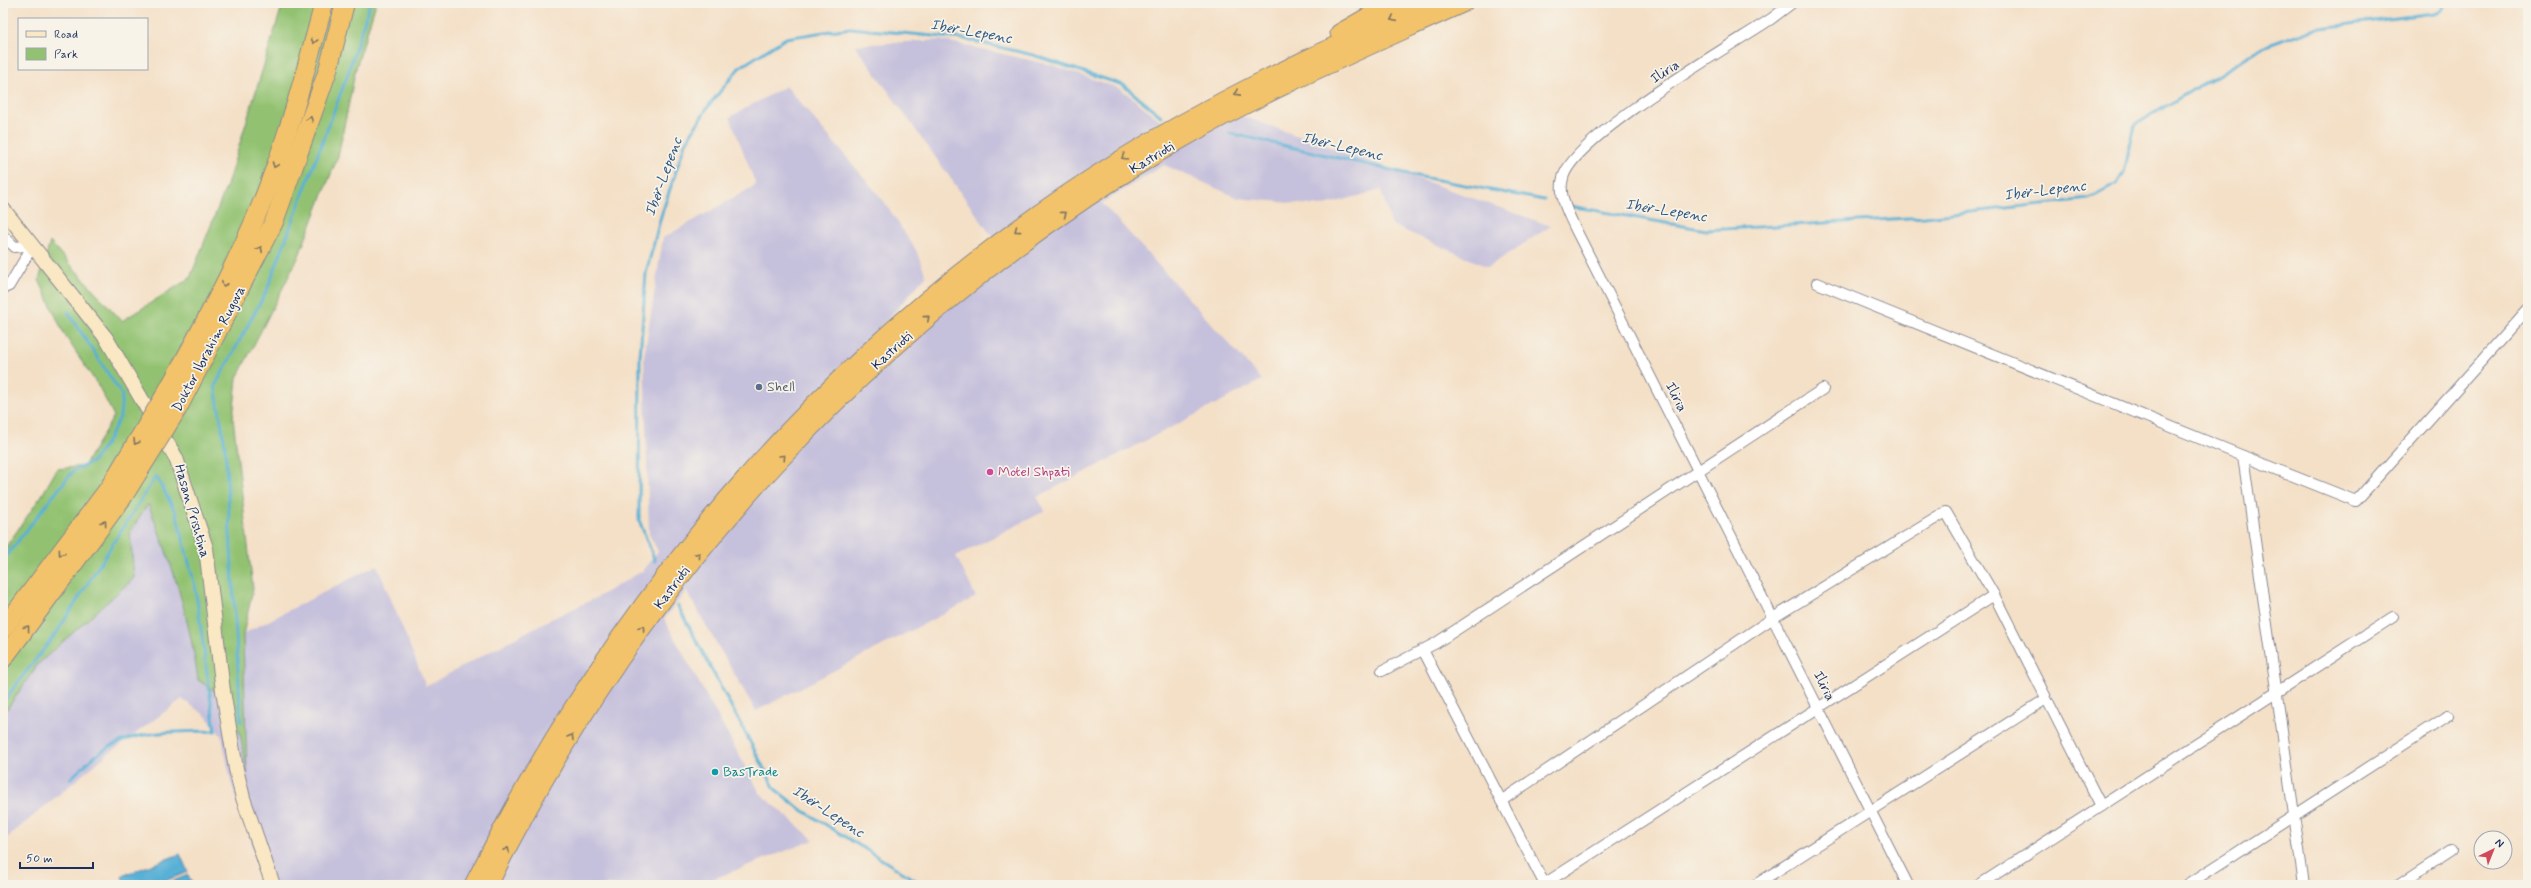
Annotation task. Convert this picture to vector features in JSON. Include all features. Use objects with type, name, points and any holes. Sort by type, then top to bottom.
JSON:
[{"type":"highway","name":"Doktor Ibrahim Rugova","points":[[3,629],[116,493],[164,397],[206,323],[252,226],[297,104],[324,3]]},
{"type":"highway","name":"Doktor Ibrahim Rugova","points":[[3,659],[116,493],[178,408],[274,222],[328,70],[345,3]]},
{"type":"highway","points":[[1263,79],[1391,3]]},
{"type":"highway","name":"Kastrioti","points":[[473,885],[493,844],[553,737],[590,678],[645,599],[744,477],[816,401],[919,307],[1015,231],[1111,165],[1164,133],[1263,79],[1428,3]]},
{"type":"highway","name":"Kastrioti","points":[[489,885],[527,811],[601,687],[657,608],[755,487],[826,412],[886,355],[974,280],[1070,210],[1119,177],[1221,118],[1272,92],[1464,3]]},
{"type":"highway","points":[[467,885],[493,844]]},
{"type":"main road","name":"Hasan Prishtina","points":[[3,209],[106,338],[176,458],[206,548],[223,691],[242,798],[273,885]]},
{"type":"street","name":"Iliria","points":[[1792,3],[1771,19],[1615,121],[1591,142],[1567,169],[1563,178],[1564,198],[1575,228],[1908,885]]},
{"type":"street","points":[[3,236],[16,246],[33,245]]},
{"type":"street","points":[[3,288],[9,286],[33,245]]},
{"type":"street","points":[[1817,284],[2356,501],[2528,309]]},
{"type":"street","points":[[1382,671],[1423,650],[1823,390]]},
{"type":"street","points":[[2243,456],[2304,885]]},
{"type":"street","points":[[1501,800],[1773,618],[1946,512],[1994,595],[2101,806]]},
{"type":"street","points":[[1423,650],[1544,884],[1994,595]]},
{"type":"street","points":[[1979,885],[2393,617]]},
{"type":"street","points":[[1755,885],[1870,810],[2046,699]]},
{"type":"street","points":[[2187,885],[2448,716]]},
{"type":"street","points":[[2399,885],[2451,851]]},
{"type":"shaded area","points":[[940,40],[1052,65],[1121,89],[1161,121],[1242,116],[1551,226],[1488,267],[1392,225],[1381,190],[1321,206],[1238,198],[1164,165],[1102,203],[1262,380],[1037,497],[1045,511],[956,556],[976,597],[756,711],[686,591],[664,619],[760,793],[814,840],[697,885],[266,885],[231,782],[222,737],[205,715],[182,699],[104,757],[3,841],[3,715],[38,664],[134,578],[130,532],[148,503],[166,547],[194,649],[198,680],[215,691],[240,733],[246,770],[243,634],[377,565],[426,686],[547,621],[598,597],[644,570],[658,551],[649,534],[644,357],[663,238],[756,185],[730,117],[786,86],[883,200],[916,250],[926,276],[862,348],[994,239],[855,45]]},
{"type":"green space","points":[[283,3],[376,3],[356,68],[338,156],[298,258],[237,378],[233,418],[253,589],[243,635],[247,774],[240,733],[215,691],[198,680],[190,635],[179,590],[148,504],[130,532],[134,578],[38,664],[3,715],[3,551],[42,495],[57,469],[84,466],[114,416],[99,387],[64,334],[39,280],[50,242],[122,321],[190,278],[227,185]]},
{"type":"water","points":[[180,854],[188,872],[154,885],[125,885],[122,876]]},
{"type":"water","points":[[188,875],[193,885],[163,885]]},
{"type":"waterway","points":[[241,722],[225,446],[215,386],[267,290],[346,79],[370,3]]},
{"type":"waterway","name":"Ibër-Lepenc","points":[[1570,206],[1706,230],[1925,217],[2089,199],[2117,184],[2124,172],[2135,125],[2263,47],[2313,29],[2434,13],[2443,10],[2446,3]]},
{"type":"waterway","name":"Ibër-Lepenc","points":[[655,561],[639,520],[640,357],[646,273],[661,216],[685,144],[707,108],[739,68],[786,38],[850,28],[964,39],[1033,55],[1123,85],[1161,116]]},
{"type":"waterway","name":"Ibër-Lepenc","points":[[1229,133],[1422,177],[1544,200]]},
{"type":"waterway","points":[[3,560],[73,471],[92,462],[106,444],[120,417],[122,395],[68,312]]},
{"type":"waterway","points":[[3,702],[57,632],[156,476],[176,513],[195,586],[215,731],[169,732],[139,736],[125,740],[98,754],[70,779]]},
{"type":"waterway","name":"Ibër-Lepenc","points":[[678,606],[775,789],[799,808],[923,885]]},
{"type":"place","name":"Shell","points":[[759,387]]},
{"type":"place","name":"Motel Shpati","points":[[990,472]]},
{"type":"place","name":"BasTrade","points":[[715,772]]}]
